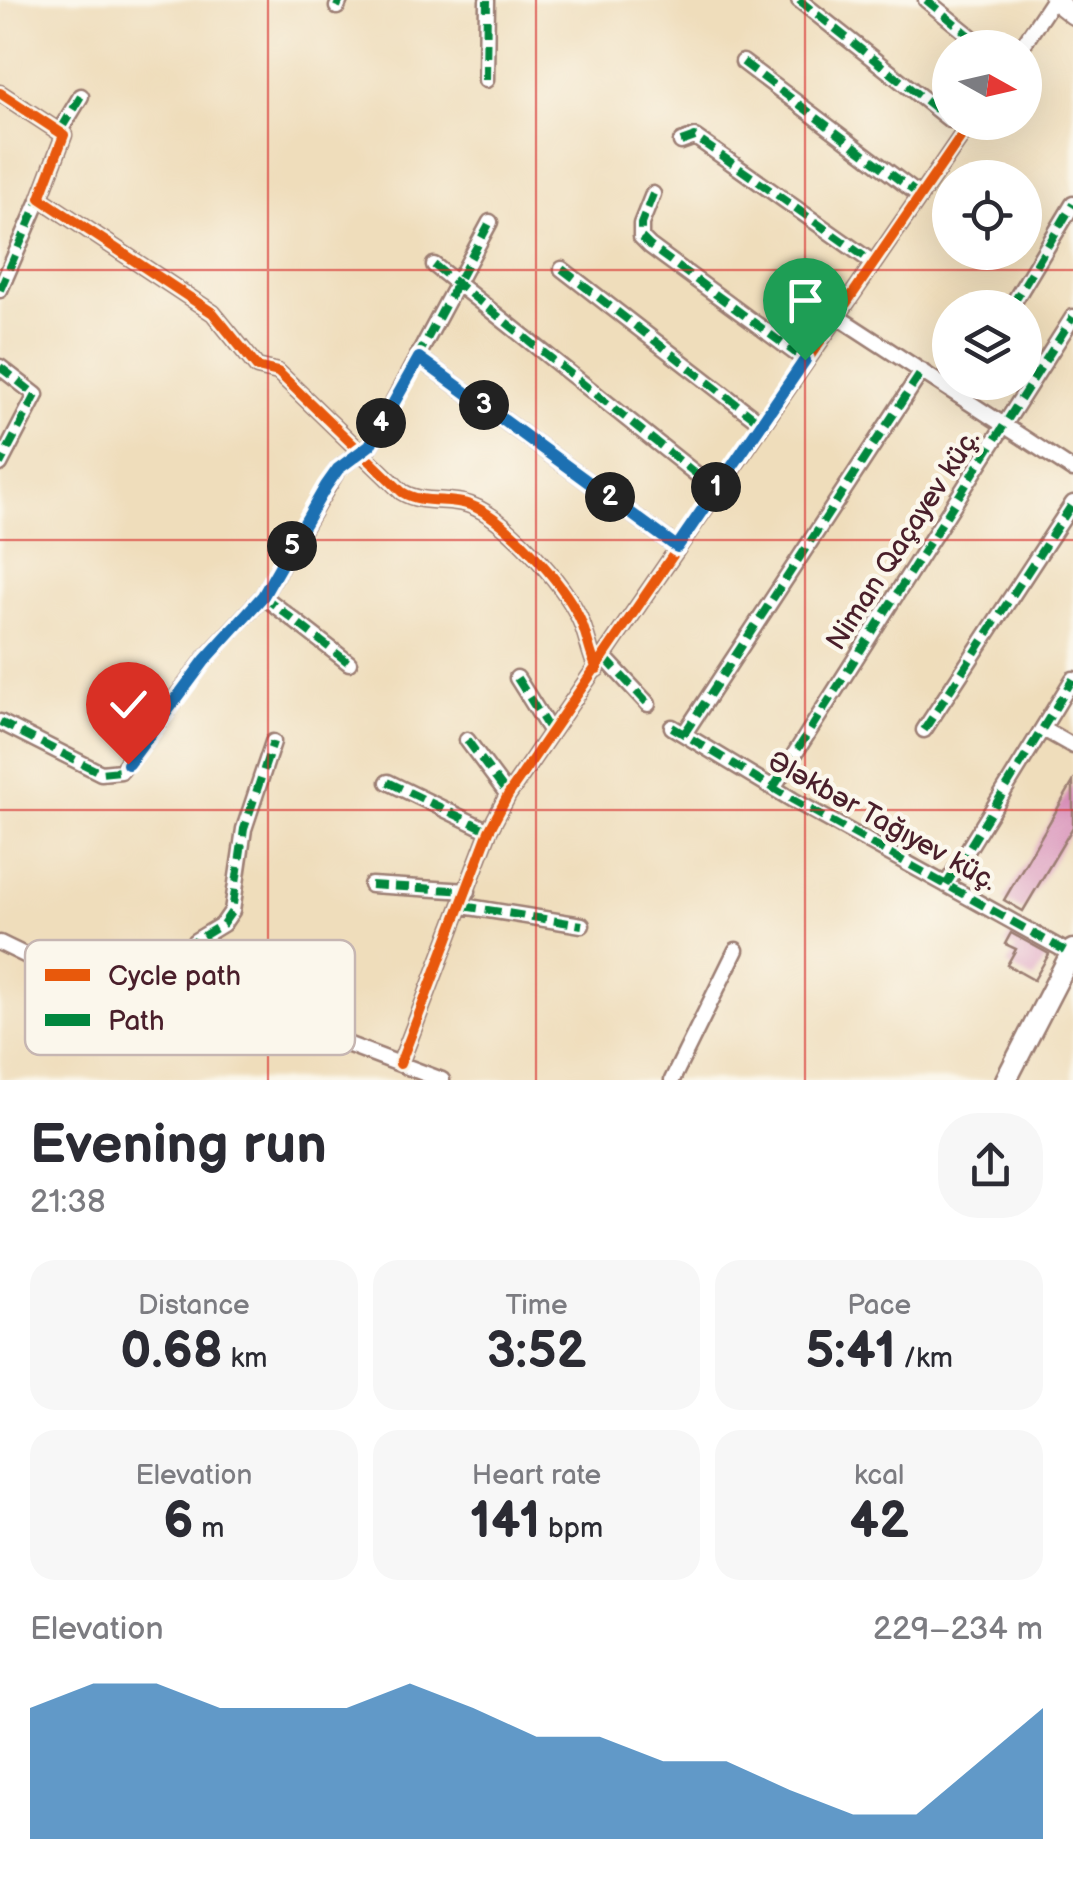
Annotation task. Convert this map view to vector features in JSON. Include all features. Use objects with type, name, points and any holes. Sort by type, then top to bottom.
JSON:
[{"type":"highway","points":[[1006,1080],[1072,952]]},
{"type":"main road","points":[[1053,0],[1073,14]]},
{"type":"street","points":[[486,0],[486,80]]},
{"type":"street","points":[[799,0],[932,102]]},
{"type":"street","points":[[926,0],[963,30]]},
{"type":"street","points":[[1033,30],[1053,0]]},
{"type":"street","points":[[743,62],[919,195]]},
{"type":"street","points":[[0,93],[61,130]]},
{"type":"street","points":[[0,290],[63,144],[61,130],[81,96]]},
{"type":"street","points":[[681,142],[696,137],[872,262]]},
{"type":"street","points":[[400,1064],[489,830],[508,796],[919,195],[951,140]]},
{"type":"street","points":[[653,194],[641,224],[641,236],[650,246],[805,360]]},
{"type":"street","points":[[40,198],[213,312],[257,367],[278,372],[408,496],[470,504],[518,542],[555,580],[577,613],[601,663],[648,704]]},
{"type":"street","points":[[1021,290],[1073,204]]},
{"type":"street","points":[[0,722],[101,773],[122,772],[196,671],[263,596],[338,469],[362,454],[460,285],[462,272],[490,222]]},
{"type":"street","points":[[434,265],[715,489]]},
{"type":"street","points":[[562,269],[761,423]]},
{"type":"street","points":[[835,315],[1073,470]]},
{"type":"street","name":"Niman Qaçayev küç.","points":[[773,788],[1073,317]]},
{"type":"street","points":[[419,358],[677,547]]},
{"type":"street","points":[[0,367],[36,395],[0,464]]},
{"type":"street","name":"Ələkbər Tağıyev küç.","points":[[922,372],[678,730],[773,788],[1072,952]]},
{"type":"street","points":[[924,730],[1073,503]]},
{"type":"street","points":[[263,596],[350,662]]},
{"type":"street","points":[[517,678],[551,732]]},
{"type":"street","points":[[946,885],[1073,679]]},
{"type":"street","points":[[1042,728],[1073,746]]},
{"type":"street","points":[[468,740],[508,796]]},
{"type":"street","points":[[197,940],[223,924],[237,897],[244,830],[273,742]]},
{"type":"street","points":[[388,782],[489,830]]},
{"type":"street","points":[[371,885],[465,898],[582,925]]},
{"type":"street","points":[[0,943],[25,955]]},
{"type":"street","points":[[672,1080],[736,950]]},
{"type":"street","points":[[355,1048],[442,1080]]},
{"type":"building","points":[[1073,782],[1073,827],[1023,911],[1004,900]]},
{"type":"building","points":[[1011,933],[1049,954],[1034,980],[1007,965],[1016,949],[1005,944]]},
{"type":"marked path","points":[[337,7],[340,0]]},
{"type":"marked path","points":[[486,80],[487,0]]},
{"type":"marked path","points":[[799,0],[932,106]]},
{"type":"marked path","points":[[926,0],[963,30]]},
{"type":"marked path","points":[[743,62],[919,195]]},
{"type":"marked path","points":[[61,129],[81,96]]},
{"type":"marked path","points":[[681,142],[695,137],[872,262]]},
{"type":"marked path","points":[[653,194],[641,224],[641,237],[805,360]]},
{"type":"marked path","points":[[0,290],[40,198]]},
{"type":"marked path","points":[[1021,290],[1073,204]]},
{"type":"marked path","points":[[0,722],[101,773],[121,771],[205,659],[263,596],[338,469],[370,445],[490,222]]},
{"type":"marked path","points":[[434,265],[715,489]]},
{"type":"marked path","points":[[562,269],[761,423]]},
{"type":"marked path","points":[[773,788],[1073,317]]},
{"type":"marked path","points":[[419,358],[677,547]]},
{"type":"marked path","points":[[0,367],[36,395],[0,464]]},
{"type":"marked path","points":[[684,734],[922,371]]},
{"type":"marked path","points":[[924,730],[1073,503]]},
{"type":"marked path","points":[[263,596],[349,663]]},
{"type":"marked path","points":[[605,658],[648,704]]},
{"type":"marked path","points":[[517,678],[551,732]]},
{"type":"marked path","points":[[946,885],[1073,679]]},
{"type":"marked path","points":[[672,727],[793,800],[1071,954]]},
{"type":"marked path","points":[[467,740],[508,795]]},
{"type":"marked path","points":[[197,940],[223,924],[232,911],[244,829],[273,742]]},
{"type":"marked path","points":[[388,782],[489,831]]},
{"type":"marked path","points":[[371,885],[468,891]]},
{"type":"marked path","points":[[463,906],[582,925]]},
{"type":"cycle path","points":[[0,93],[64,135],[40,198],[213,313],[257,367],[278,372],[402,492],[470,505],[500,523],[532,553],[571,603],[597,669]]},
{"type":"cycle path","points":[[400,1064],[489,831],[508,795],[959,140]]},
{"type":"route","points":[[128,764],[205,660],[263,596],[326,486],[338,469],[370,445],[419,358],[677,547],[805,360]]}]
